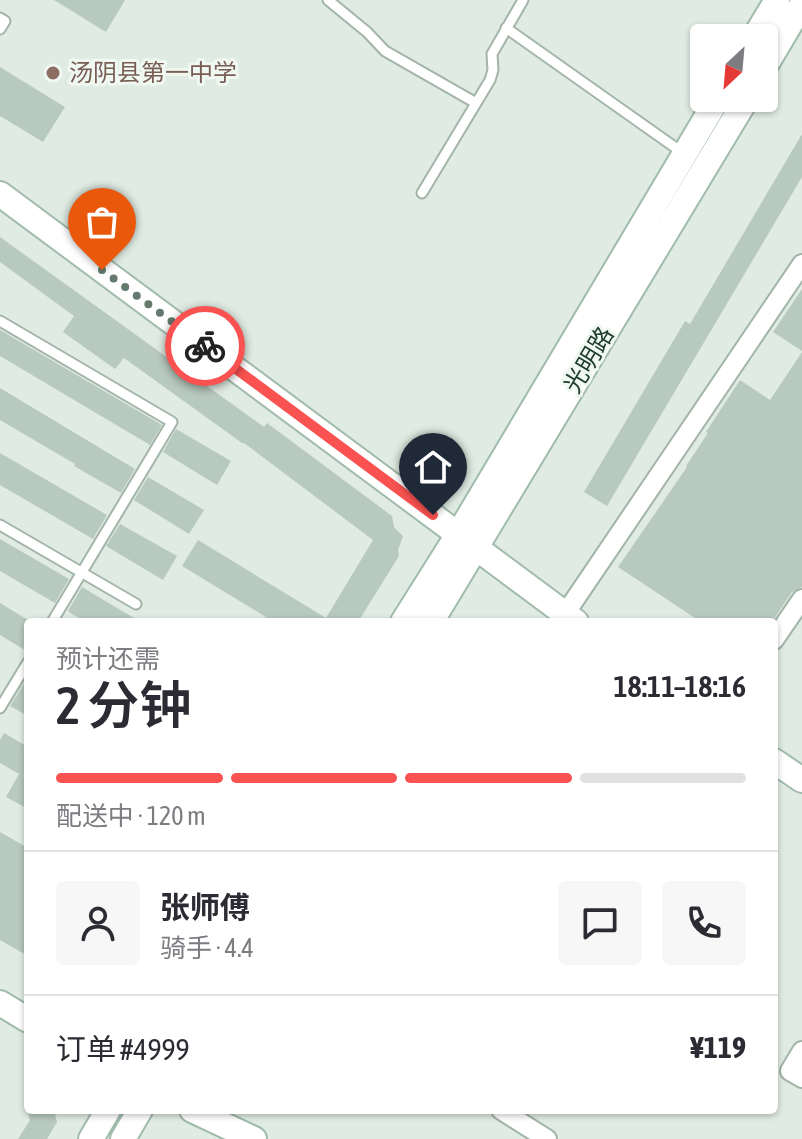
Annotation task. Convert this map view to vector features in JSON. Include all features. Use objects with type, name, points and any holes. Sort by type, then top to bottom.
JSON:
[{"type":"main road","points":[[762,24],[777,0]]},
{"type":"main road","points":[[778,44],[802,4]]},
{"type":"main road","name":"光明路","points":[[433,618],[468,540],[710,112]]},
{"type":"main road","name":"光明路","points":[[406,618],[468,540],[739,112]]},
{"type":"main road","points":[[0,194],[570,618]]},
{"type":"main road","points":[[778,764],[802,780]]},
{"type":"main road","points":[[0,1003],[24,1018]]},
{"type":"main road","points":[[91,1139],[106,1114]]},
{"type":"main road","points":[[123,1139],[138,1114]]},
{"type":"main road","points":[[201,1114],[254,1139]]},
{"type":"street","points":[[570,618],[802,264]]},
{"type":"street","points":[[778,634],[802,599]]},
{"type":"street","points":[[802,1051],[790,1071],[802,1078]]},
{"type":"street","points":[[507,1114],[547,1139]]},
{"type":"lane","points":[[328,0],[385,51],[476,103]]},
{"type":"lane","points":[[422,193],[490,80],[492,54],[523,0]]},
{"type":"lane","points":[[0,18],[5,21],[0,29]]},
{"type":"lane","points":[[506,28],[706,168]]},
{"type":"lane","points":[[0,321],[172,422],[54,618]]},
{"type":"lane","points":[[0,525],[136,604]]},
{"type":"lane","points":[[0,708],[24,669]]},
{"type":"building","points":[[54,0],[125,0],[106,32]]},
{"type":"building","points":[[0,67],[65,107],[43,142],[0,116]]},
{"type":"building","points":[[802,134],[802,177],[607,506],[584,492],[685,321],[690,324]]},
{"type":"building","points":[[0,237],[264,427],[267,423],[392,516],[394,527],[403,536],[399,556],[360,618],[326,618],[373,540],[124,358],[115,369],[63,332],[74,316],[0,262]]},
{"type":"building","points":[[802,289],[802,351],[773,332]]},
{"type":"building","points":[[0,330],[162,425],[150,445],[0,356]]},
{"type":"building","points":[[802,352],[802,587],[792,592],[775,618],[695,618],[618,567],[687,467],[740,380],[770,400]]},
{"type":"building","points":[[0,388],[135,469],[121,493],[0,420]]},
{"type":"building","points":[[176,429],[231,461],[217,485],[163,452]]},
{"type":"building","points":[[0,453],[107,515],[93,539],[0,485]]},
{"type":"building","points":[[148,477],[204,510],[189,534],[134,500]]},
{"type":"building","points":[[120,524],[177,556],[163,580],[106,546]]},
{"type":"building","points":[[0,539],[69,579],[55,603],[0,571]]},
{"type":"building","points":[[198,540],[326,618],[267,618],[182,566]]},
{"type":"building","points":[[82,587],[134,618],[79,618],[68,611]]},
{"type":"building","points":[[0,603],[25,618],[24,650],[0,635]]},
{"type":"building","points":[[24,684],[24,714],[10,706]]},
{"type":"building","points":[[4,733],[24,745],[24,807],[6,797],[19,774],[0,763],[0,740]]},
{"type":"building","points":[[0,832],[24,846],[24,954],[0,940]]},
{"type":"building","points":[[28,1114],[55,1114],[57,1122],[47,1139],[18,1139],[30,1120]]},
{"type":"way so far","points":[[102,270],[205,346]]},
{"type":"place","name":"汤阴县第一中学","points":[[53,73]]},
{"type":"route","points":[[205,346],[433,515]]}]
